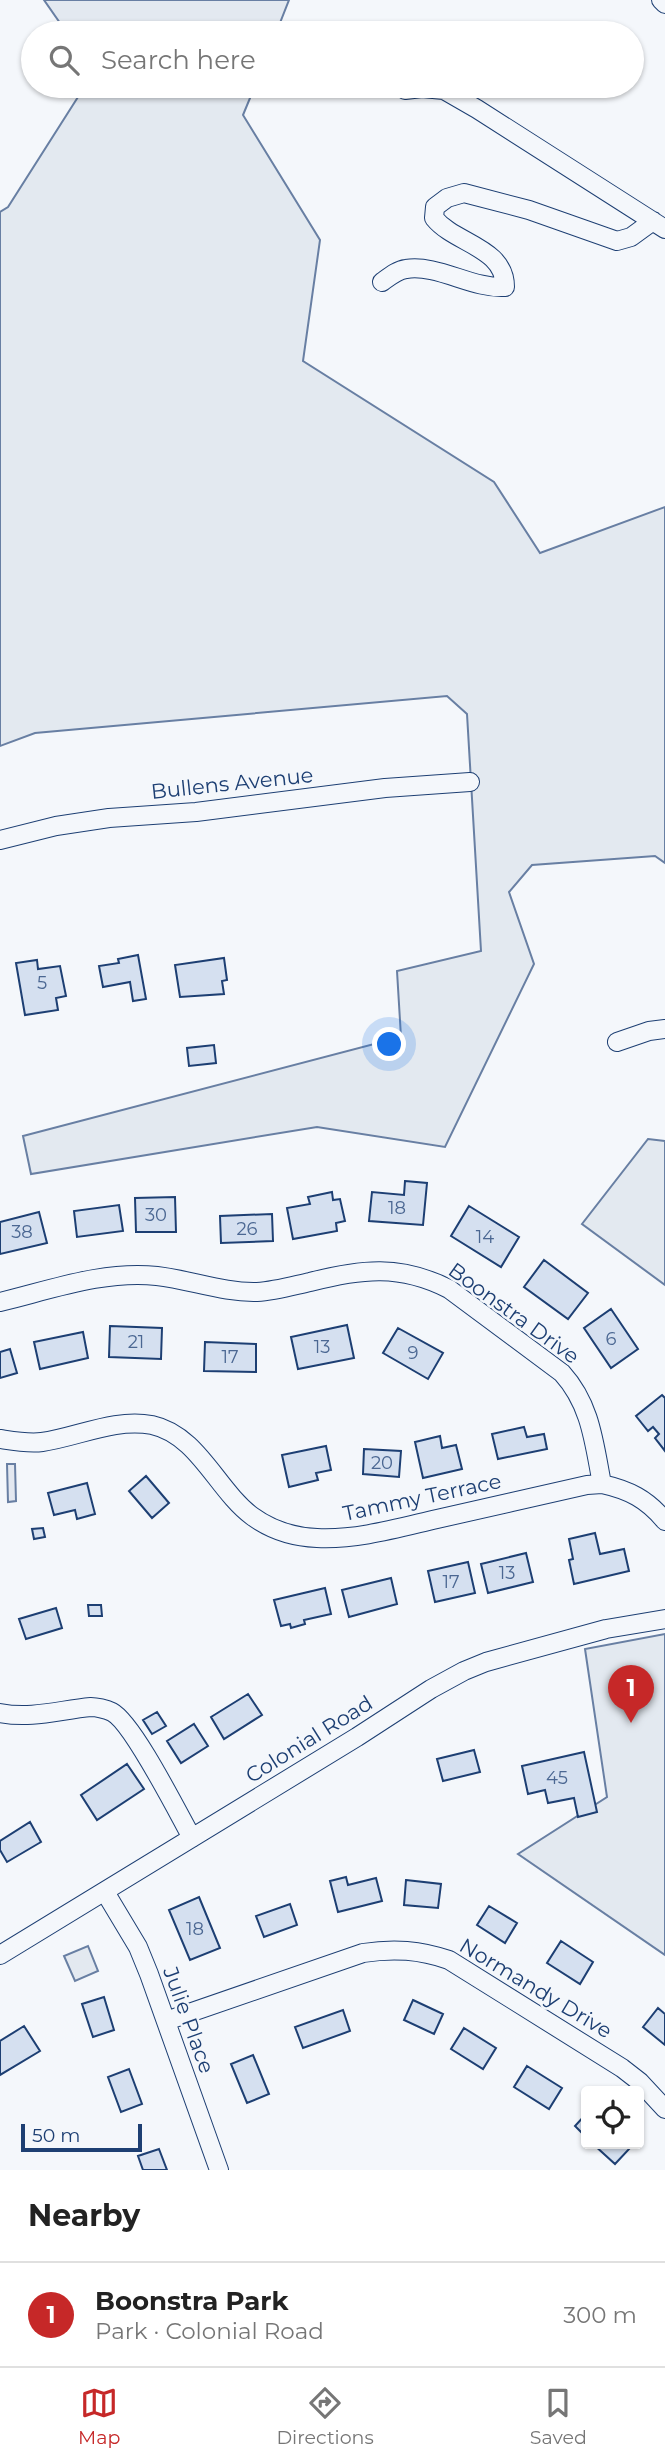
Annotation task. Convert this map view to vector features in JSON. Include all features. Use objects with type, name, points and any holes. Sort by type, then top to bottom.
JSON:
[{"type":"street","points":[[661,0],[665,4]]},
{"type":"street","points":[[457,98],[659,225]]},
{"type":"street","points":[[382,282],[393,273],[405,269],[423,269],[489,288],[505,287],[505,274],[495,258],[442,227],[434,218],[435,207],[447,198],[464,193],[529,210],[617,240],[659,225]]},
{"type":"street","name":"Bullens Avenue","points":[[0,840],[56,826],[109,818],[196,812],[385,788],[470,782]]},
{"type":"street","points":[[617,1042],[649,1031],[665,1029]]},
{"type":"street","name":"Boonstra Drive","points":[[0,1302],[106,1277],[132,1275],[158,1276],[245,1292],[270,1291],[362,1271],[409,1273],[449,1289],[562,1373],[583,1402],[602,1484]]},
{"type":"street","name":"Tammy Terrace","points":[[0,1439],[40,1443],[134,1423],[170,1431],[183,1440],[243,1509],[259,1521],[285,1532],[314,1538],[338,1538],[383,1531],[587,1485],[602,1484],[640,1497],[665,1521]]},
{"type":"street","name":"Colonial Road","points":[[0,1955],[464,1671],[486,1662],[606,1629],[665,1619]]},
{"type":"street","points":[[0,1713],[14,1716],[45,1715],[94,1707],[113,1712],[131,1731],[192,1838]]},
{"type":"street","name":"Julie Place","points":[[105,1892],[138,1947],[219,2170]]},
{"type":"street","name":"Normandy Drive","points":[[166,2021],[363,1953],[408,1950],[430,1953],[449,1960],[603,2055],[640,2082],[665,2109]]},
{"type":"shaded area","points":[[44,0],[289,0],[281,21],[59,21]]},
{"type":"shaded area","points":[[77,98],[250,98],[243,115],[320,240],[303,361],[494,482],[540,553],[665,507],[665,863],[655,856],[532,865],[509,892],[534,964],[445,1147],[317,1127],[31,1174],[23,1136],[401,1037],[397,971],[481,951],[467,714],[447,696],[35,733],[0,746],[0,212],[8,207]]},
{"type":"shaded area","points":[[648,1139],[665,1141],[665,1285],[582,1224]]},
{"type":"shaded area","points":[[7,1464],[15,1464],[16,1501],[8,1502]]},
{"type":"shaded area","points":[[665,1634],[665,1955],[518,1854],[607,1797],[585,1649]]},
{"type":"shaded area","points":[[88,1946],[98,1971],[75,1981],[64,1956]]},
{"type":"building","points":[[138,955],[146,999],[133,1001],[130,982],[103,987],[99,966],[119,963],[118,959]]},
{"type":"building","points":[[224,958],[227,980],[222,981],[224,994],[180,997],[175,965]]},
{"type":"building","points":[[37,960],[38,969],[60,966],[66,996],[56,998],[58,1010],[25,1015],[16,963]]},
{"type":"building","points":[[214,1045],[216,1063],[189,1066],[187,1048]]},
{"type":"building","points":[[405,1181],[427,1183],[423,1225],[369,1221],[372,1192],[404,1195]]},
{"type":"building","points":[[332,1192],[333,1200],[340,1199],[345,1221],[336,1223],[337,1231],[293,1239],[287,1208],[310,1204],[308,1197]]},
{"type":"building","points":[[175,1197],[176,1232],[136,1232],[135,1198]]},
{"type":"building","points":[[119,1205],[123,1231],[77,1237],[74,1211]]},
{"type":"building","points":[[469,1206],[519,1237],[501,1267],[451,1236]]},
{"type":"building","points":[[39,1212],[47,1243],[0,1254],[0,1222]]},
{"type":"building","points":[[272,1214],[273,1241],[221,1243],[220,1216]]},
{"type":"building","points":[[544,1260],[588,1293],[568,1319],[524,1287]]},
{"type":"building","points":[[611,1309],[638,1349],[611,1368],[584,1328]]},
{"type":"building","points":[[347,1325],[354,1358],[298,1369],[291,1337]]},
{"type":"building","points":[[110,1326],[162,1328],[161,1359],[109,1357]]},
{"type":"building","points":[[398,1328],[443,1353],[428,1379],[383,1353]]},
{"type":"building","points":[[83,1332],[88,1358],[40,1369],[34,1342]]},
{"type":"building","points":[[205,1342],[256,1344],[256,1372],[204,1371]]},
{"type":"building","points":[[10,1349],[17,1373],[0,1378],[0,1352]]},
{"type":"building","points":[[662,1395],[665,1398],[665,1451],[655,1438],[659,1434],[653,1427],[648,1431],[636,1416]]},
{"type":"building","points":[[524,1427],[527,1437],[544,1434],[547,1449],[498,1459],[492,1434]]},
{"type":"building","points":[[440,1436],[442,1448],[456,1445],[462,1469],[423,1478],[415,1442]]},
{"type":"building","points":[[326,1446],[331,1470],[316,1473],[318,1480],[289,1487],[282,1455]]},
{"type":"building","points":[[364,1449],[401,1451],[399,1477],[363,1474]]},
{"type":"building","points":[[146,1476],[169,1503],[152,1518],[129,1491]]},
{"type":"building","points":[[87,1483],[95,1514],[77,1519],[75,1510],[54,1515],[48,1493]]},
{"type":"building","points":[[43,1528],[45,1537],[34,1539],[32,1529]]},
{"type":"building","points":[[595,1533],[600,1554],[624,1549],[629,1571],[574,1584],[569,1560],[573,1559],[569,1539]]},
{"type":"building","points":[[526,1553],[533,1582],[488,1593],[481,1564]]},
{"type":"building","points":[[468,1562],[475,1593],[435,1602],[428,1571]]},
{"type":"building","points":[[391,1578],[397,1604],[349,1617],[342,1590]]},
{"type":"building","points":[[325,1588],[331,1614],[304,1620],[305,1624],[291,1628],[290,1624],[281,1626],[274,1600]]},
{"type":"building","points":[[88,1605],[101,1605],[102,1616],[89,1616]]},
{"type":"building","points":[[56,1608],[62,1628],[26,1639],[19,1619]]},
{"type":"building","points":[[248,1694],[262,1715],[224,1739],[211,1717]]},
{"type":"building","points":[[157,1712],[166,1726],[152,1734],[143,1720]]},
{"type":"building","points":[[194,1724],[208,1746],[181,1763],[167,1741]]},
{"type":"building","points":[[474,1750],[480,1772],[443,1781],[437,1759]]},
{"type":"building","points":[[584,1752],[597,1812],[578,1817],[574,1798],[548,1803],[545,1790],[528,1794],[522,1766]]},
{"type":"building","points":[[127,1764],[144,1789],[97,1820],[81,1795]]},
{"type":"building","points":[[30,1822],[41,1842],[7,1862],[0,1850],[0,1841]]},
{"type":"building","points":[[346,1877],[348,1885],[376,1878],[382,1901],[338,1912],[330,1881]]},
{"type":"building","points":[[406,1880],[441,1884],[438,1908],[404,1905]]},
{"type":"building","points":[[199,1897],[220,1948],[190,1960],[169,1910]]},
{"type":"building","points":[[290,1904],[297,1925],[264,1937],[256,1916]]},
{"type":"building","points":[[489,1906],[517,1923],[505,1943],[477,1925]]},
{"type":"building","points":[[561,1941],[593,1962],[580,1984],[547,1963]]},
{"type":"building","points":[[104,1997],[114,2030],[93,2037],[82,2004]]},
{"type":"building","points":[[413,2000],[443,2014],[434,2034],[404,2020]]},
{"type":"building","points":[[658,2008],[665,2014],[665,2045],[643,2027]]},
{"type":"building","points":[[343,2010],[350,2031],[303,2048],[295,2027]]},
{"type":"building","points":[[24,2026],[40,2051],[0,2075],[0,2041]]},
{"type":"building","points":[[464,2028],[496,2048],[483,2069],[451,2049]]},
{"type":"building","points":[[253,2055],[269,2094],[247,2103],[231,2064]]},
{"type":"building","points":[[527,2066],[562,2088],[549,2109],[514,2087]]},
{"type":"building","points":[[129,2069],[142,2104],[121,2112],[108,2077]]},
{"type":"building","points":[[581,2119],[581,2132],[575,2126]]},
{"type":"building","points":[[159,2149],[167,2170],[143,2170],[138,2156]]},
{"type":"building","points":[[598,2149],[629,2149],[615,2164]]},
{"type":"place","name":"Boonstra Park","points":[[631,1723]]}]
